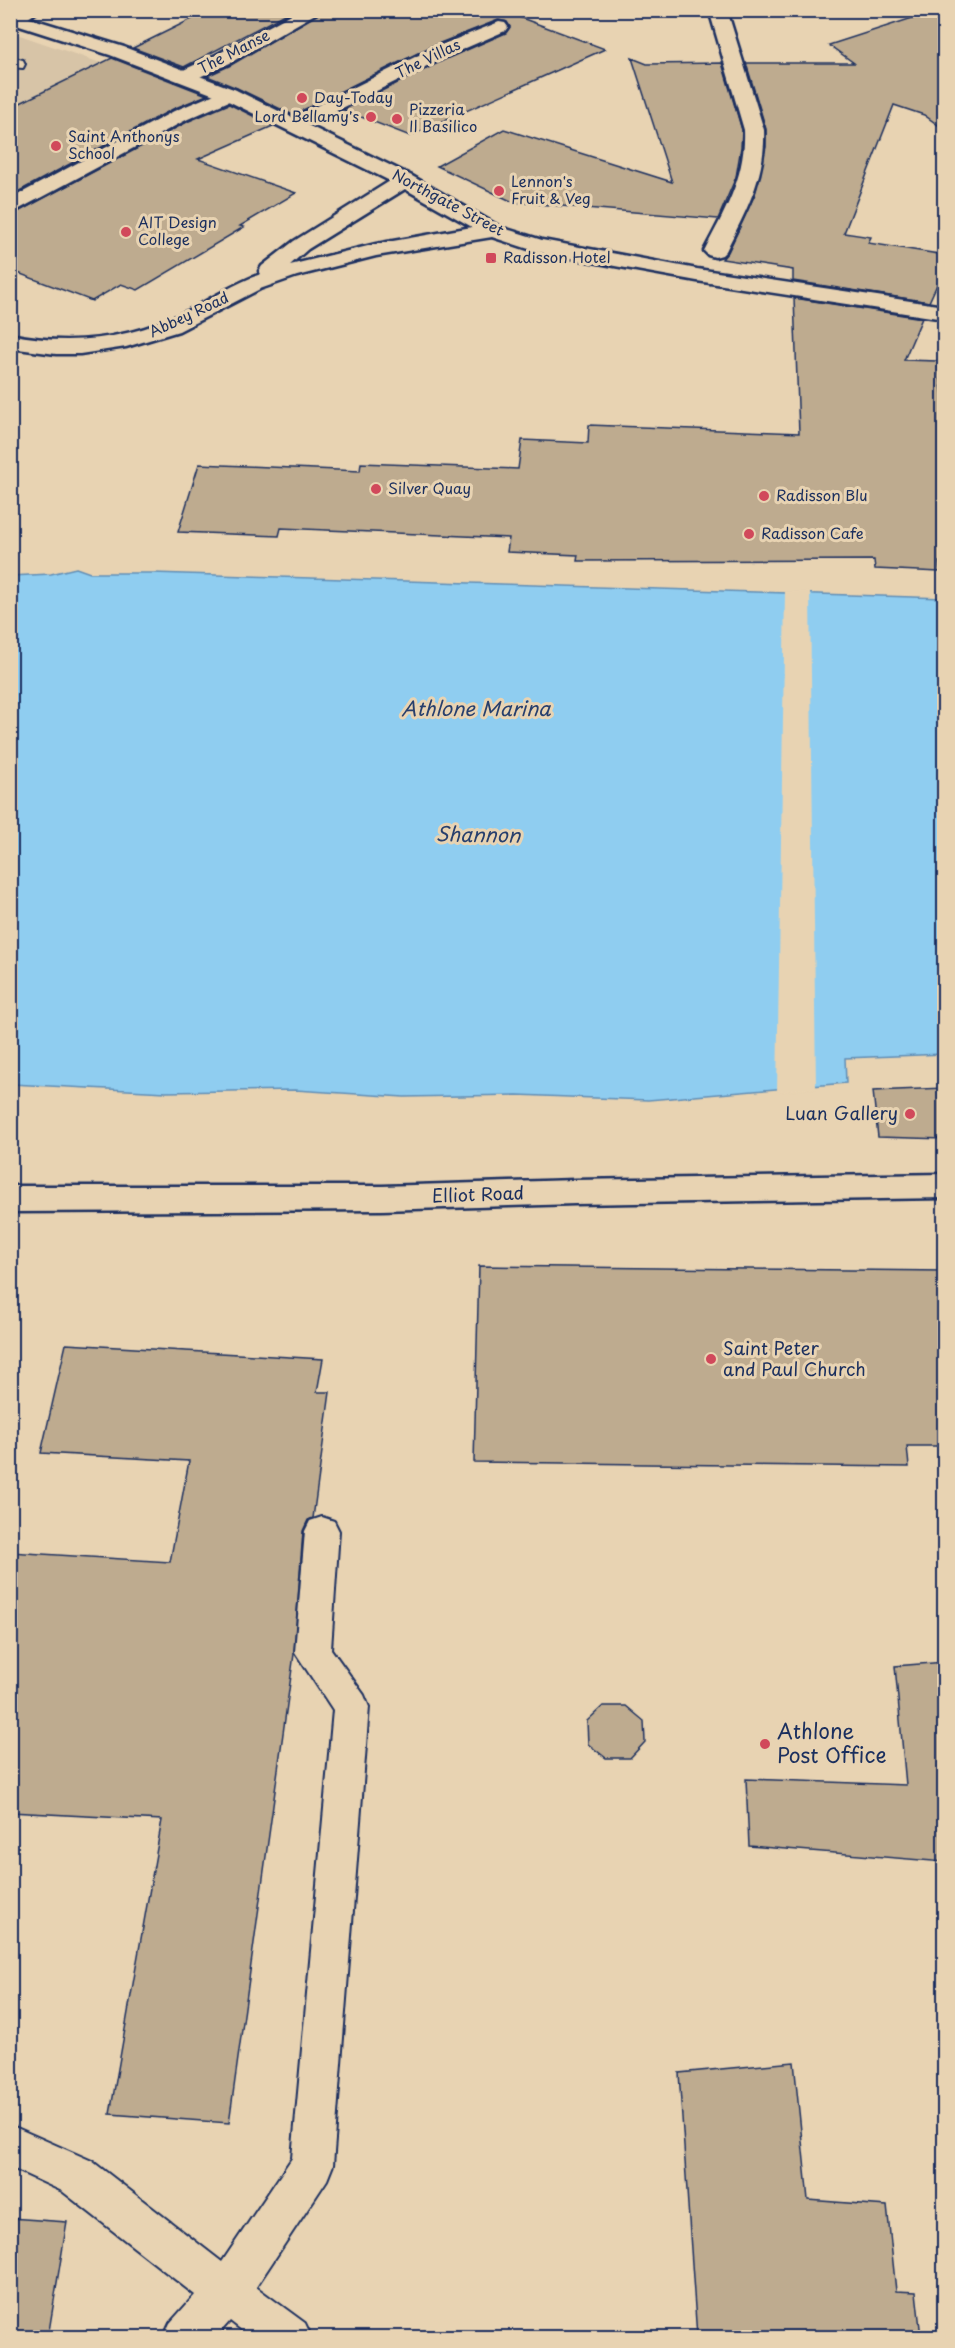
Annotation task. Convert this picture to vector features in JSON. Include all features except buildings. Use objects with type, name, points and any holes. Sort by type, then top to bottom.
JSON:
[{"type":"street","name":"The Manse","points":[[186,76],[223,59],[313,10]]},
{"type":"street","points":[[715,251],[753,171],[756,147],[754,130],[718,10]]},
{"type":"street","name":"Northgate Street","points":[[19,15],[229,94],[405,180],[493,231],[538,246],[591,257],[945,313]]},
{"type":"street","name":"The Villas","points":[[293,125],[438,53],[499,27]]},
{"type":"street","points":[[10,208],[181,115],[229,94]]},
{"type":"street","name":"Abbey Road","points":[[258,282],[301,245],[405,180]]},
{"type":"street","name":"Abbey Road","points":[[10,341],[68,349],[117,343],[147,335],[192,317],[258,282],[335,257],[415,241],[493,231]]},
{"type":"street","name":"Elliot Road","points":[[10,1199],[382,1198],[575,1192],[945,1186]]},
{"type":"lane","points":[[185,2337],[227,2293],[312,2165],[351,1707],[313,1652],[322,1531]]},
{"type":"lane","points":[[10,2145],[77,2176],[227,2293],[290,2337]]},
{"type":"shaded area","name":"Saint Anthonys School","points":[[11,32],[144,78],[11,193]]},
{"type":"water","points":[[76,568],[90,573],[153,573],[944,598],[944,1054],[845,1058],[846,1083],[648,1100],[517,1095],[404,1097],[295,1090],[166,1092],[11,1084],[10,576],[51,574]]},
{"type":"pier","points":[[785,592],[810,592],[816,1088],[777,1092]]},
{"type":"place","name":"Day-Today","points":[[302,98]]},
{"type":"place","name":"Lord Bellamy's","points":[[371,117]]},
{"type":"place","name":"Pizzeria Il Basilico","points":[[397,119]]},
{"type":"place","name":"Saint Anthonys School","points":[[56,146]]},
{"type":"place","name":"Lennon's Fruit & Veg","points":[[499,191]]},
{"type":"place","name":"AIT Design College","points":[[126,232]]},
{"type":"place","name":"Radisson Hotel","points":[[491,258]]},
{"type":"place","name":"Silver Quay","points":[[376,489]]},
{"type":"place","name":"Radisson Blu","points":[[764,496]]},
{"type":"place","name":"Radisson Cafe","points":[[749,534]]},
{"type":"place","name":"Luan Gallery","points":[[910,1114]]},
{"type":"place","name":"Saint Peter and Paul Church","points":[[711,1359]]},
{"type":"place","name":"Athlone Post Office","points":[[765,1744]]},
{"type":"water label","name":"Athlone Marina","points":[[476,709]]},
{"type":"water label","name":"Shannon","points":[[478,835]]}]
